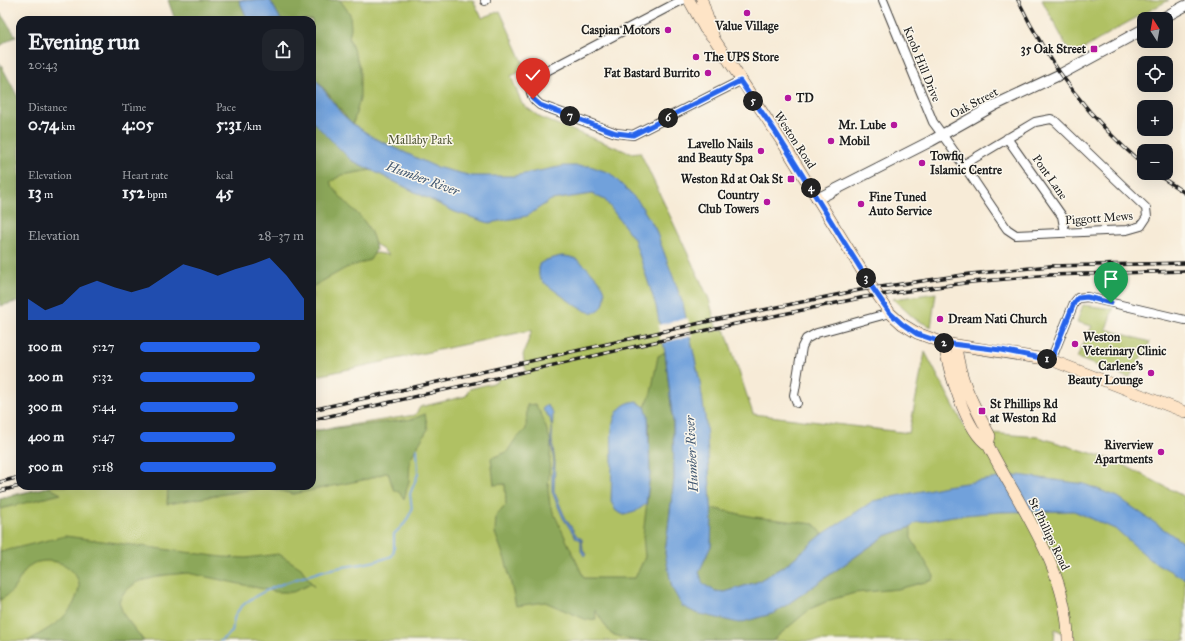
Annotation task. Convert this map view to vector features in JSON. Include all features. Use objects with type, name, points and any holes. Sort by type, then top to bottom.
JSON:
[{"type":"main road","name":"Weston Road","points":[[689,0],[705,29],[715,40],[740,81],[775,131],[872,287],[890,313],[917,334],[944,343],[1051,360],[1185,412]]},
{"type":"main road","name":"Weston Road","points":[[702,0],[715,40]]},
{"type":"main road","name":"St Phillips Road","points":[[944,343],[957,396],[981,440],[991,449],[1034,529],[1055,575],[1068,626],[1068,641]]},
{"type":"main road","name":"St Phillips Road","points":[[956,345],[958,366],[963,382],[990,436],[991,449]]},
{"type":"street","points":[[682,0],[534,79],[530,84],[530,91],[533,99],[540,105],[616,133],[633,135],[740,81]]},
{"type":"street","name":"Knob Hill Drive","points":[[883,0],[933,122],[943,135]]},
{"type":"street","points":[[1173,12],[1185,6]]},
{"type":"street","name":"Oak Street","points":[[817,199],[943,135],[995,105],[1061,74],[1137,33]]},
{"type":"street","name":"Piggott Mews","points":[[943,135],[963,165],[1010,232],[1016,235],[1134,229],[1141,226],[1147,217],[1146,208],[1056,121],[1051,119],[1035,122],[963,165]]},
{"type":"street","name":"Pont Lane","points":[[1008,138],[1062,216],[1065,232]]},
{"type":"street","points":[[1051,360],[1074,303],[1078,298],[1087,297],[1185,320]]},
{"type":"street","points":[[797,403],[794,395],[802,346],[806,339],[817,333],[890,313]]},
{"type":"green space","points":[[168,0],[239,0],[246,16],[174,16]]},
{"type":"green space","name":"Mallaby Park","points":[[174,0],[473,0],[482,18],[500,11],[526,69],[511,76],[522,104],[541,118],[630,153],[640,152],[709,299],[717,330],[725,329],[753,414],[909,433],[925,352],[967,431],[1038,437],[1114,460],[1185,497],[1185,641],[1080,641],[1055,629],[1054,641],[0,641],[0,498],[35,490],[316,490],[316,430],[415,415],[420,407],[466,396],[469,389],[497,382],[498,379],[526,373],[523,355],[532,330],[316,376],[316,275],[350,260],[377,253],[389,255],[316,195],[316,16],[184,16]]},
{"type":"green space","points":[[270,0],[340,0],[350,14],[351,28],[349,38],[360,68],[360,99],[353,124],[316,80],[316,16],[279,16]]},
{"type":"green space","points":[[1042,0],[1169,0],[1147,12],[1137,12],[1137,17],[1072,56]]},
{"type":"green space","points":[[0,13],[16,36],[0,46]]},
{"type":"green space","points":[[0,63],[16,93],[16,302],[0,306]]},
{"type":"green space","points":[[316,125],[351,160],[372,170],[342,175],[330,182],[336,191],[369,228],[376,250],[370,260],[346,268],[316,285]]},
{"type":"green space","points":[[936,293],[931,327],[915,319],[893,299]]},
{"type":"green space","points":[[1083,305],[1113,309],[1106,329],[1150,342],[1129,378],[1077,358],[1092,326],[1077,322]]},
{"type":"green space","points":[[665,352],[673,422],[674,479],[665,553],[672,588],[775,613],[885,536],[911,527],[911,538],[934,576],[933,580],[898,589],[855,593],[830,600],[810,609],[772,641],[635,641],[611,634],[595,610],[596,619],[587,620],[545,602],[516,606],[506,562],[495,533],[496,516],[506,505],[505,484],[494,485],[491,458],[507,452],[514,441],[526,429],[527,405],[535,404],[542,416],[551,442],[548,489],[550,505],[584,578],[635,578],[645,557],[643,536],[650,474],[649,423],[645,407],[651,393],[658,356]]},
{"type":"green space","points":[[425,414],[428,429],[410,459],[409,481],[404,499],[400,493],[393,489],[388,472],[368,479],[316,489],[316,431],[413,419]]},
{"type":"green space","points":[[36,490],[54,490],[61,494],[0,509],[0,499]]},
{"type":"green space","points":[[168,490],[248,490],[167,504]]},
{"type":"green space","points":[[277,490],[313,490],[293,494]]},
{"type":"green space","points":[[711,508],[754,517],[814,524],[823,534],[786,565],[757,582],[725,592],[715,591],[702,584],[699,572],[711,546]]},
{"type":"green space","points":[[65,536],[222,557],[246,558],[279,554],[301,568],[314,587],[311,584],[293,592],[277,592],[188,573],[165,575],[137,582],[124,592],[119,601],[123,614],[144,641],[28,641],[56,623],[68,612],[78,594],[79,583],[77,577],[65,565],[52,561],[38,562],[29,566],[25,570],[10,593],[0,600],[0,552]]},
{"type":"water","points":[[239,0],[270,0],[279,16],[246,16]]},
{"type":"water","name":"Humber River","points":[[316,80],[341,113],[353,124],[376,139],[436,167],[472,176],[514,176],[564,166],[590,166],[610,173],[638,201],[655,228],[683,304],[700,382],[706,424],[712,517],[711,546],[699,572],[703,584],[715,591],[725,592],[757,582],[786,565],[823,534],[873,501],[946,486],[1018,475],[1084,484],[1118,497],[1185,544],[1185,579],[1152,561],[1117,530],[1074,511],[999,512],[953,516],[915,523],[911,527],[885,536],[775,613],[739,623],[696,613],[682,606],[672,588],[665,553],[674,479],[673,422],[665,352],[656,306],[634,239],[605,200],[592,194],[551,200],[527,216],[489,223],[455,212],[351,160],[316,125]]},
{"type":"water","points":[[561,256],[570,257],[579,261],[603,285],[605,297],[603,305],[598,311],[589,312],[579,307],[542,281],[539,276],[539,264],[546,260]]},
{"type":"water","points":[[636,401],[645,407],[648,415],[650,474],[646,504],[635,512],[624,515],[616,511],[611,502],[613,424],[615,416],[620,409],[626,404]]},
{"type":"water","points":[[547,405],[553,414],[552,440],[555,463],[554,491],[565,517],[577,536],[582,539],[583,550],[586,555],[584,556],[581,551],[581,540],[576,538],[563,518],[552,492],[552,473],[554,463],[551,439],[552,427],[550,418],[542,409]]},
{"type":"pier","points":[[688,318],[692,336],[661,343],[658,325]]},
{"type":"waterway","points":[[220,641],[232,632],[235,616],[242,606],[263,592],[290,581],[326,570],[367,563],[392,556],[394,550],[394,534],[405,523],[412,510],[410,494],[418,474],[417,449]]},
{"type":"railway","points":[[1018,0],[1043,46],[1072,89],[1088,110],[1124,148],[1137,159]]},
{"type":"railway","points":[[1166,180],[1185,193]]},
{"type":"railway","points":[[316,409],[714,320],[860,290],[970,274],[1050,266],[1185,263]]},
{"type":"railway","points":[[316,419],[716,328],[865,297],[972,282],[1050,275],[1185,271]]},
{"type":"railway","points":[[0,482],[16,478]]},
{"type":"railway","points":[[0,491],[16,487]]},
{"type":"place","name":"Value Village","points":[[747,13]]},
{"type":"place","name":"Caspian Motors","points":[[668,30]]},
{"type":"place","name":"35 Oak Street","points":[[1094,49]]},
{"type":"place","name":"The UPS Store","points":[[696,57]]},
{"type":"place","name":"Fat Bastard Burrito","points":[[708,73]]},
{"type":"place","name":"TD","points":[[788,98]]},
{"type":"place","name":"Mr. Lube","points":[[894,125]]},
{"type":"place","name":"Mobil","points":[[831,141]]},
{"type":"place","name":"Lavello Nails and Beauty Spa","points":[[761,151]]},
{"type":"place","name":"Towfiq Islamic Centre","points":[[922,163]]},
{"type":"place","name":"Weston Rd at Oak St","points":[[791,179]]},
{"type":"place","name":"Country Club Towers","points":[[767,202]]},
{"type":"place","name":"Fine Tuned Auto Service","points":[[861,204]]},
{"type":"place","name":"Dream Nati Church","points":[[940,319]]},
{"type":"place","name":"Weston Veterinary Clinic","points":[[1075,344]]},
{"type":"place","name":"Carlene's Beauty Lounge","points":[[1151,373]]},
{"type":"place","name":"St Phillips Rd at Weston Rd","points":[[982,411]]},
{"type":"place","name":"Riverview Apartments","points":[[1161,452]]},
{"type":"route","points":[[533,99],[540,105],[616,133],[633,135],[642,132],[740,81],[775,131],[872,287],[890,313],[902,324],[917,334],[931,339],[944,343],[1001,350],[1051,360],[1074,303],[1078,298],[1087,297],[1111,303]]}]
